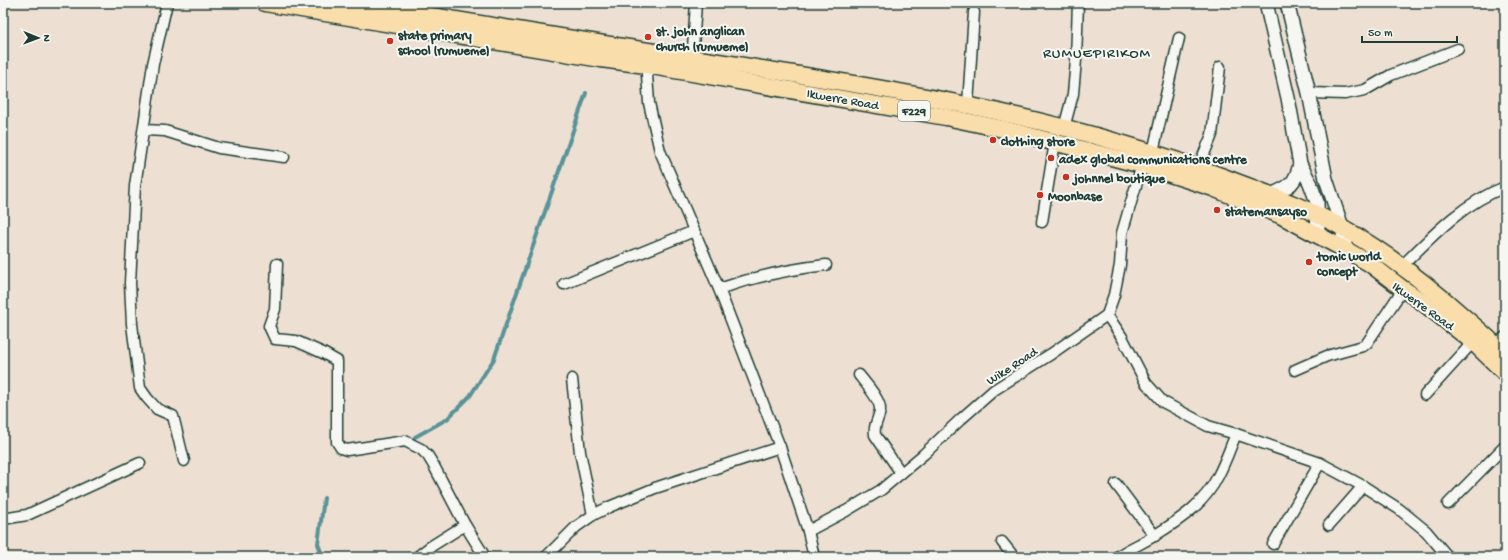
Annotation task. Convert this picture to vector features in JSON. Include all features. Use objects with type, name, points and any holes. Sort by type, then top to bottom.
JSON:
[{"type":"main road","name":"Ikwerre Road","points":[[265,3],[601,59],[646,58]]},
{"type":"main road","name":"Ikwerre Road","points":[[352,3],[646,58],[692,65],[860,84],[968,105],[1064,128],[1153,152],[1314,209],[1402,266],[1502,345]]},
{"type":"main road","name":"Ikwerre Road","points":[[692,65],[946,116],[1055,142],[1142,165],[1213,188],[1280,215],[1369,264],[1421,301],[1473,342],[1505,373]]},
{"type":"street","points":[[167,3],[153,64],[135,186],[130,284],[133,340],[140,388],[157,409],[173,416],[184,461]]},
{"type":"street","points":[[692,65],[696,3]]},
{"type":"street","points":[[1064,128],[1073,94],[1078,3]]},
{"type":"street","points":[[1266,3],[1288,98],[1300,164],[1310,183],[1318,235]]},
{"type":"street","points":[[1287,3],[1309,93],[1326,179],[1342,227],[1346,250]]},
{"type":"street","points":[[968,105],[974,12]]},
{"type":"street","points":[[1153,152],[1179,38]]},
{"type":"street","points":[[1309,93],[1345,94],[1365,90],[1391,75],[1458,49]]},
{"type":"street","points":[[646,58],[649,103],[660,151],[719,289],[780,447],[808,531],[814,557]]},
{"type":"street","points":[[1198,168],[1212,135],[1220,67]]},
{"type":"street","points":[[144,130],[165,131],[219,148],[284,157]]},
{"type":"street","points":[[1042,222],[1055,142]]},
{"type":"street","points":[[1271,195],[1285,189],[1291,184],[1297,174],[1300,164]]},
{"type":"street","points":[[1142,165],[1122,233],[1120,265],[1114,294],[1107,315],[1122,337],[1146,383],[1154,394],[1168,404],[1208,426],[1236,434],[1320,464],[1363,486],[1399,509],[1426,531],[1447,556]]},
{"type":"street","points":[[1314,209],[1326,179]]},
{"type":"street","points":[[1402,266],[1450,219],[1474,201],[1505,187]]},
{"type":"street","points":[[1280,215],[1295,214],[1314,209]]},
{"type":"street","points":[[564,284],[694,231]]},
{"type":"street","points":[[277,264],[275,310],[269,326],[275,339],[296,342],[323,353],[337,361],[337,442],[341,448],[347,450],[405,441],[421,449],[428,456],[434,466],[465,525],[485,557]]},
{"type":"street","points":[[719,289],[744,280],[789,270],[826,265]]},
{"type":"street","points":[[1295,370],[1326,356],[1363,346],[1367,343],[1403,289]]},
{"type":"street","name":"Wike Road","points":[[808,531],[881,490],[924,454],[960,419],[994,390],[1051,354],[1107,315]]},
{"type":"street","points":[[1425,395],[1473,342]]},
{"type":"street","points":[[859,375],[879,402],[880,410],[874,428],[875,435],[901,473]]},
{"type":"street","points":[[572,379],[580,452],[593,515]]},
{"type":"street","points":[[1117,557],[1130,553],[1191,512],[1206,496],[1218,476],[1236,434]]},
{"type":"street","points":[[1448,504],[1505,446]]},
{"type":"street","points":[[546,557],[576,527],[593,515],[655,488],[780,447]]},
{"type":"street","points":[[3,519],[27,515],[140,463]]},
{"type":"street","points":[[1273,544],[1320,464]]},
{"type":"street","points":[[1116,484],[1155,536]]},
{"type":"street","points":[[1330,525],[1363,486]]},
{"type":"street","points":[[417,557],[465,525]]},
{"type":"street","points":[[1002,542],[1014,557]]},
{"type":"waterway","points":[[415,437],[447,419],[470,396],[494,359],[586,93]]},
{"type":"waterway","points":[[323,557],[318,544],[324,498]]},
{"type":"place","name":"st. john anglican church (rumueme)","points":[[648,37]]},
{"type":"place","name":"state primary school (rumueme)","points":[[390,41]]},
{"type":"place","name":"clothing store","points":[[993,140]]},
{"type":"place","name":"adex global communications centre","points":[[1051,158]]},
{"type":"place","name":"johnnel boutique","points":[[1066,177]]},
{"type":"place","name":"Moonbase","points":[[1040,195]]},
{"type":"place","name":"statemansayso","points":[[1217,210]]},
{"type":"place","name":"tomic world concept","points":[[1309,262]]},
{"type":"district","name":"RUMUEPIRIKOM","points":[[1097,52]]}]
